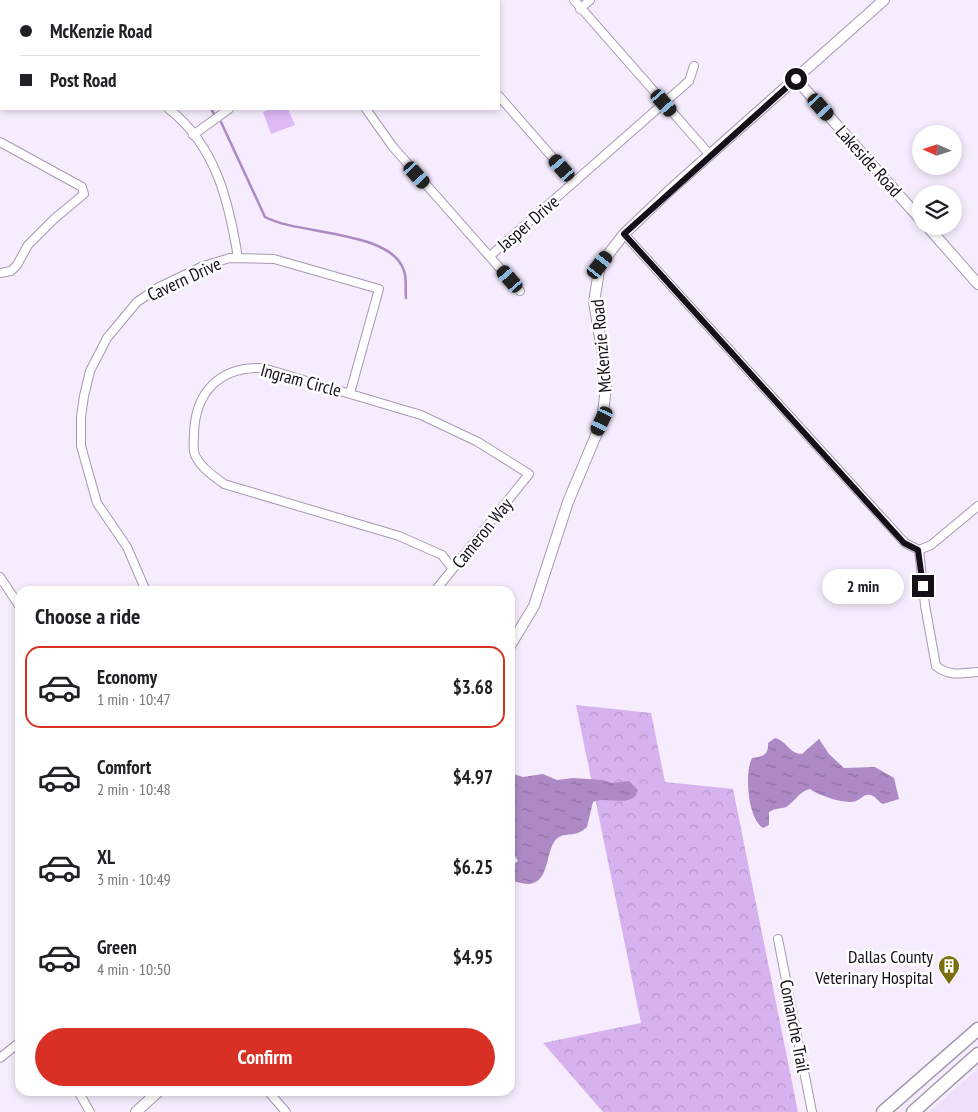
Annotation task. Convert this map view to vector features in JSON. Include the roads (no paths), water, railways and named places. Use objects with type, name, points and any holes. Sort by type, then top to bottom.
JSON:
[{"type":"main road","points":[[884,1112],[978,1029]]},
{"type":"main road","points":[[913,1112],[978,1054]]},
{"type":"street","points":[[574,0],[710,155]]},
{"type":"street","points":[[580,9],[590,0]]},
{"type":"street","name":"McKenzie Road","points":[[515,638],[534,606],[568,502],[602,421],[607,379],[594,302],[600,265],[624,234],[884,0]]},
{"type":"street","name":"Jasper Drive","points":[[490,256],[689,81],[694,66]]},
{"type":"street","name":"Lakeside Road","points":[[796,79],[912,210]]},
{"type":"street","points":[[500,97],[574,182]]},
{"type":"street","points":[[170,110],[181,118],[194,135],[221,180],[231,210],[238,258]]},
{"type":"street","points":[[194,135],[228,110]]},
{"type":"street","points":[[367,110],[393,147],[520,291]]},
{"type":"street","points":[[0,142],[82,187],[84,194],[54,219],[28,245],[17,265],[11,271],[0,273]]},
{"type":"street","points":[[624,234],[904,543],[918,550],[931,545],[978,506]]},
{"type":"street","points":[[935,235],[978,284]]},
{"type":"street","name":"Cavern Drive","points":[[144,586],[127,547],[97,503],[87,474],[81,446],[81,417],[90,372],[107,338],[137,302],[159,287],[202,266],[230,258],[274,260],[379,289],[350,394]]},
{"type":"street","name":"Ingram Circle","points":[[452,568],[442,555],[399,536],[224,484],[205,469],[195,456],[194,426],[200,403],[207,388],[224,376],[243,369],[263,368],[421,414],[478,442],[529,474]]},
{"type":"street","name":"Cameron Way","points":[[438,586],[529,474]]},
{"type":"street","points":[[918,550],[925,605],[936,666],[944,672],[953,675],[978,672]]},
{"type":"street","points":[[0,577],[15,600]]},
{"type":"street","name":"Comanche Trail","points":[[778,940],[812,1112]]},
{"type":"street","points":[[0,1058],[15,1046]]},
{"type":"street","points":[[81,1096],[90,1112]]},
{"type":"street","points":[[136,1112],[154,1096]]},
{"type":"street","points":[[272,1096],[286,1112]]},
{"type":"water","points":[[775,738],[794,752],[802,754],[819,739],[829,754],[844,768],[875,767],[894,778],[899,799],[883,804],[868,795],[856,801],[845,802],[819,794],[810,789],[803,792],[786,807],[769,812],[769,825],[763,828],[758,823],[751,806],[748,774],[752,758],[764,755],[768,743]]},
{"type":"water","points":[[543,774],[557,780],[573,778],[603,780],[612,783],[629,781],[638,790],[636,795],[627,800],[598,800],[593,802],[587,827],[576,834],[559,837],[554,842],[545,871],[536,882],[529,884],[515,881],[515,863],[518,861],[515,856],[515,775],[523,777]]},
{"type":"waterway","points":[[212,110],[214,114]]},
{"type":"waterway","points":[[221,122],[265,217],[280,223],[342,235],[382,248],[396,258],[404,271],[406,298]]},
{"type":"place","name":"Dallas County Veterinary Hospital","points":[[949,985]]}]
